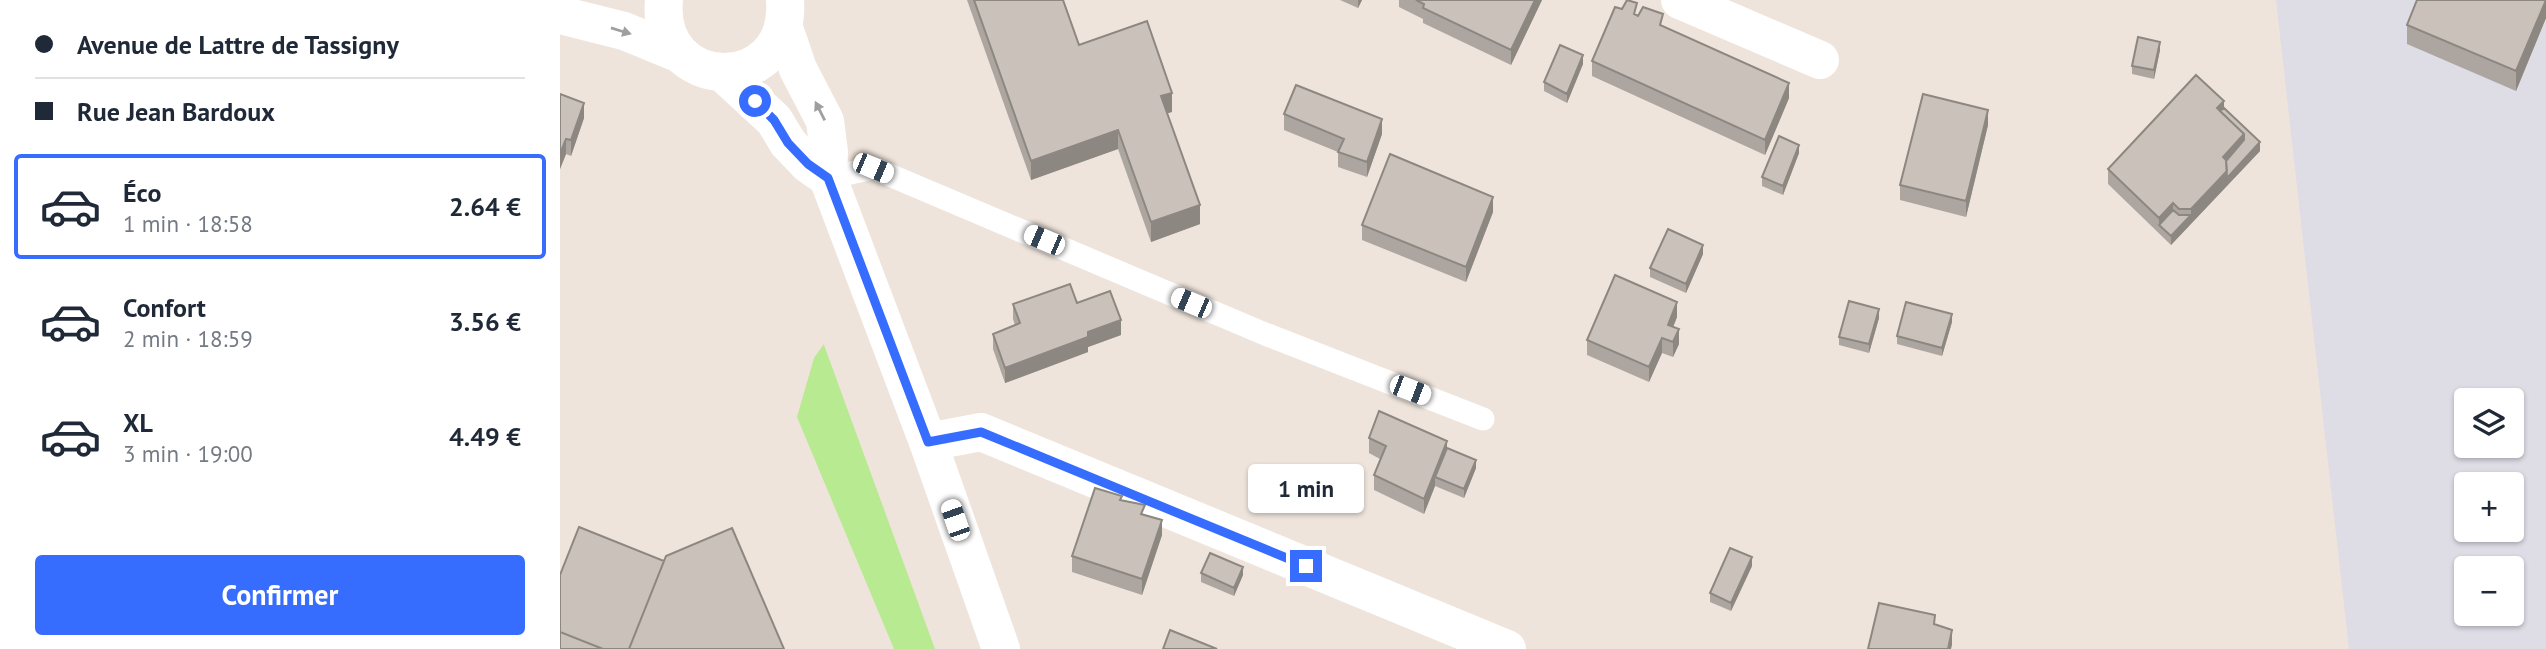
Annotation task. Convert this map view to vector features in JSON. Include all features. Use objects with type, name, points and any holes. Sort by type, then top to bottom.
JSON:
[{"type":"main road","points":[[664,0],[664,28],[680,54]]},
{"type":"main road","points":[[1680,0],[1820,60]]},
{"type":"main road","points":[[560,15],[624,31],[680,54],[692,64],[723,73],[746,69],[766,57],[780,39],[785,14]]},
{"type":"main road","points":[[785,14],[798,69],[825,121],[830,152],[828,178],[928,442],[1001,649]]},
{"type":"main road","points":[[723,73],[774,120],[788,143],[808,164],[828,178]]},
{"type":"main road","points":[[928,442],[981,432],[1507,649]]},
{"type":"lane","points":[[828,178],[873,168],[1265,334],[1483,419]]},
{"type":"shaded area","points":[[2276,0],[2546,0],[2546,649],[2349,649]]},
{"type":"green space","points":[[824,344],[935,649],[894,649],[797,417],[814,358]]},
{"type":"building","points":[[974,0],[1063,0],[1079,45],[1147,21],[1172,93],[1161,96],[1200,205],[1151,222],[1118,130],[1031,161]]},
{"type":"building","points":[[1416,0],[1535,0],[1511,50],[1423,8],[1424,4]]},
{"type":"building","points":[[1627,0],[1637,3],[1634,14],[1638,16],[1643,7],[1663,14],[1660,25],[1789,83],[1765,140],[1592,61],[1615,7],[1622,9]]},
{"type":"building","points":[[2417,0],[2546,0],[2516,71],[2407,25]]},
{"type":"building","points":[[2138,37],[2160,42],[2154,70],[2132,66]]},
{"type":"building","points":[[1560,45],[1583,55],[1567,94],[1544,82]]},
{"type":"building","points":[[2196,75],[2224,101],[2217,108],[2244,134],[2223,157],[2227,171],[2191,209],[2179,209],[2173,203],[2159,218],[2108,169]]},
{"type":"building","points":[[1296,85],[1382,119],[1367,162],[1338,152],[1344,139],[1284,114]]},
{"type":"building","points":[[560,94],[584,103],[571,140],[566,139],[560,154]]},
{"type":"building","points":[[1923,94],[1988,110],[1966,201],[1900,185]]},
{"type":"building","points":[[2224,108],[2260,142],[2227,178],[2226,161],[2244,140],[2244,134],[2220,111]]},
{"type":"building","points":[[1779,136],[1799,145],[1783,186],[1762,177]]},
{"type":"building","points":[[1390,154],[1493,197],[1466,267],[1362,225]]},
{"type":"building","points":[[2173,210],[2179,215],[2191,215],[2171,236],[2159,225]]},
{"type":"building","points":[[1668,229],[1703,245],[1686,284],[1650,268]]},
{"type":"building","points":[[1615,275],[1677,302],[1668,325],[1679,329],[1673,342],[1662,338],[1649,367],[1587,340]]},
{"type":"building","points":[[1070,284],[1077,303],[1110,291],[1121,320],[1088,332],[1088,337],[1005,368],[993,334],[1020,323],[1013,304]]},
{"type":"building","points":[[1849,301],[1879,309],[1869,344],[1839,337]]},
{"type":"building","points":[[1906,302],[1952,314],[1942,348],[1897,336]]},
{"type":"building","points":[[1379,411],[1447,441],[1424,499],[1374,475],[1386,446],[1369,438]]},
{"type":"building","points":[[1447,448],[1476,460],[1464,489],[1435,477]]},
{"type":"building","points":[[1095,488],[1122,496],[1120,500],[1145,505],[1141,514],[1162,520],[1142,579],[1072,556]]},
{"type":"building","points":[[579,527],[664,561],[629,649],[603,649],[560,632],[560,575]]},
{"type":"building","points":[[732,528],[784,649],[629,649],[666,556]]},
{"type":"building","points":[[1730,548],[1752,557],[1731,603],[1710,593]]},
{"type":"building","points":[[1210,553],[1243,567],[1234,588],[1201,573]]},
{"type":"building","points":[[1879,603],[1935,615],[1934,624],[1952,630],[1948,649],[1868,649]]},
{"type":"building","points":[[1170,630],[1217,649],[1163,649]]},
{"type":"building","points":[[560,632],[603,649],[560,649]]},
{"type":"route","points":[[755,101],[774,120],[788,143],[808,164],[828,178],[928,442],[981,432],[1306,566]]}]
